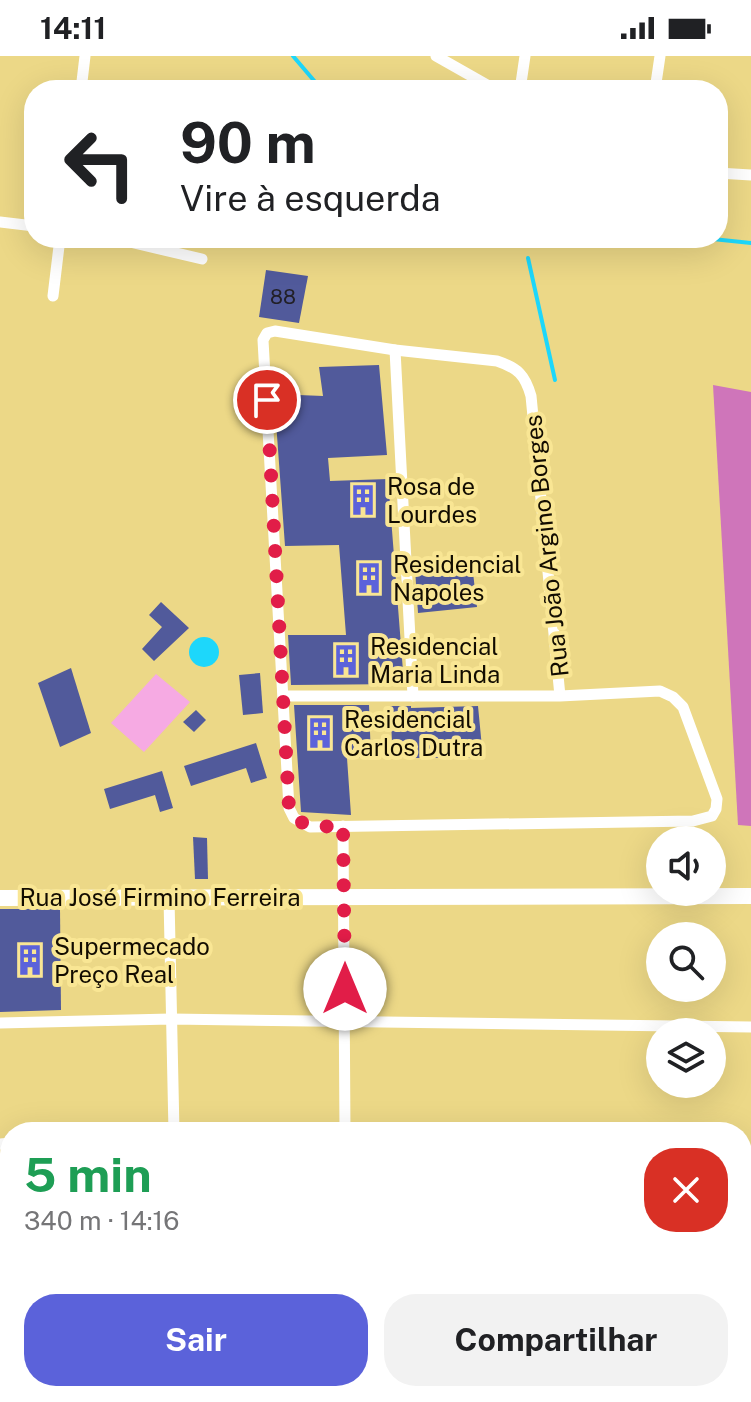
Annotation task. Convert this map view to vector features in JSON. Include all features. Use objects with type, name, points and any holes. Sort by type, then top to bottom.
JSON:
[{"type":"main road","name":"Rua José Firmino Ferreira","points":[[0,898],[751,896]]},
{"type":"street","points":[[82,80],[85,56]]},
{"type":"street","points":[[436,56],[478,80]]},
{"type":"street","points":[[521,80],[525,56]]},
{"type":"street","points":[[656,80],[660,56]]},
{"type":"street","points":[[728,174],[751,175]]},
{"type":"street","points":[[0,222],[24,225]]},
{"type":"street","points":[[53,296],[59,248]]},
{"type":"street","points":[[155,248],[202,259]]},
{"type":"street","points":[[285,696],[413,696],[560,696],[660,691],[673,697],[683,707],[717,799],[716,809],[712,816],[693,821],[310,827],[294,818],[289,808],[263,340],[267,333],[275,331],[395,350],[413,696]]},
{"type":"street","name":"Rua João Argino Borges","points":[[395,350],[497,361],[513,366],[523,374],[531,396],[560,696]]},
{"type":"street","points":[[343,826],[345,1122]]},
{"type":"street","points":[[169,898],[174,1122]]},
{"type":"street","points":[[0,1023],[171,1019],[751,1027]]},
{"type":"shaded area","points":[[713,385],[751,392],[751,826],[738,825]]},
{"type":"shaded area","points":[[156,674],[190,702],[144,752],[111,723]]},
{"type":"water","points":[[204,637],[215,641],[219,652],[215,663],[204,667],[193,663],[189,652],[193,641]]},
{"type":"building","points":[[266,270],[308,276],[299,323],[259,317]]},
{"type":"building","points":[[379,365],[387,455],[328,458],[330,481],[388,479],[404,684],[291,685],[288,635],[346,635],[339,545],[285,546],[274,394],[323,396],[319,367]]},
{"type":"building","points":[[472,564],[477,607],[418,613],[415,569]]},
{"type":"building","points":[[161,602],[189,628],[154,661],[142,649],[162,627],[149,615]]},
{"type":"building","points":[[71,668],[91,733],[60,747],[38,683]]},
{"type":"building","points":[[260,673],[263,713],[243,715],[239,675]]},
{"type":"building","name":"Residencial Carlos Dutra","points":[[294,705],[369,705],[371,758],[347,758],[351,815],[301,812]]},
{"type":"building","points":[[390,706],[478,706],[483,758],[393,758]]},
{"type":"building","points":[[196,710],[206,720],[194,732],[183,722]]},
{"type":"building","points":[[256,743],[267,778],[251,783],[246,768],[191,786],[184,766]]},
{"type":"building","points":[[162,771],[173,808],[160,812],[155,795],[110,809],[104,789]]},
{"type":"building","points":[[193,837],[207,838],[208,879],[195,879]]},
{"type":"building","name":"Supermecado Preço Real","points":[[0,909],[60,909],[61,1010],[0,1012]]},
{"type":"waterway","points":[[293,56],[313,80]]},
{"type":"waterway","points":[[728,241],[751,243]]},
{"type":"waterway","points":[[528,258],[555,380]]},
{"type":"place","name":"Rosa de Lourdes","points":[[363,500]]},
{"type":"place","name":"Residencial Napoles","points":[[369,578]]},
{"type":"place","name":"Residencial Maria Linda","points":[[346,660]]},
{"type":"place","name":"Residencial Carlos Dutra","points":[[320,733]]},
{"type":"place","name":"Supermecado Preço Real","points":[[30,960]]},
{"type":"route","points":[[267,400],[289,808],[294,818],[310,827],[343,826],[345,989]]}]
